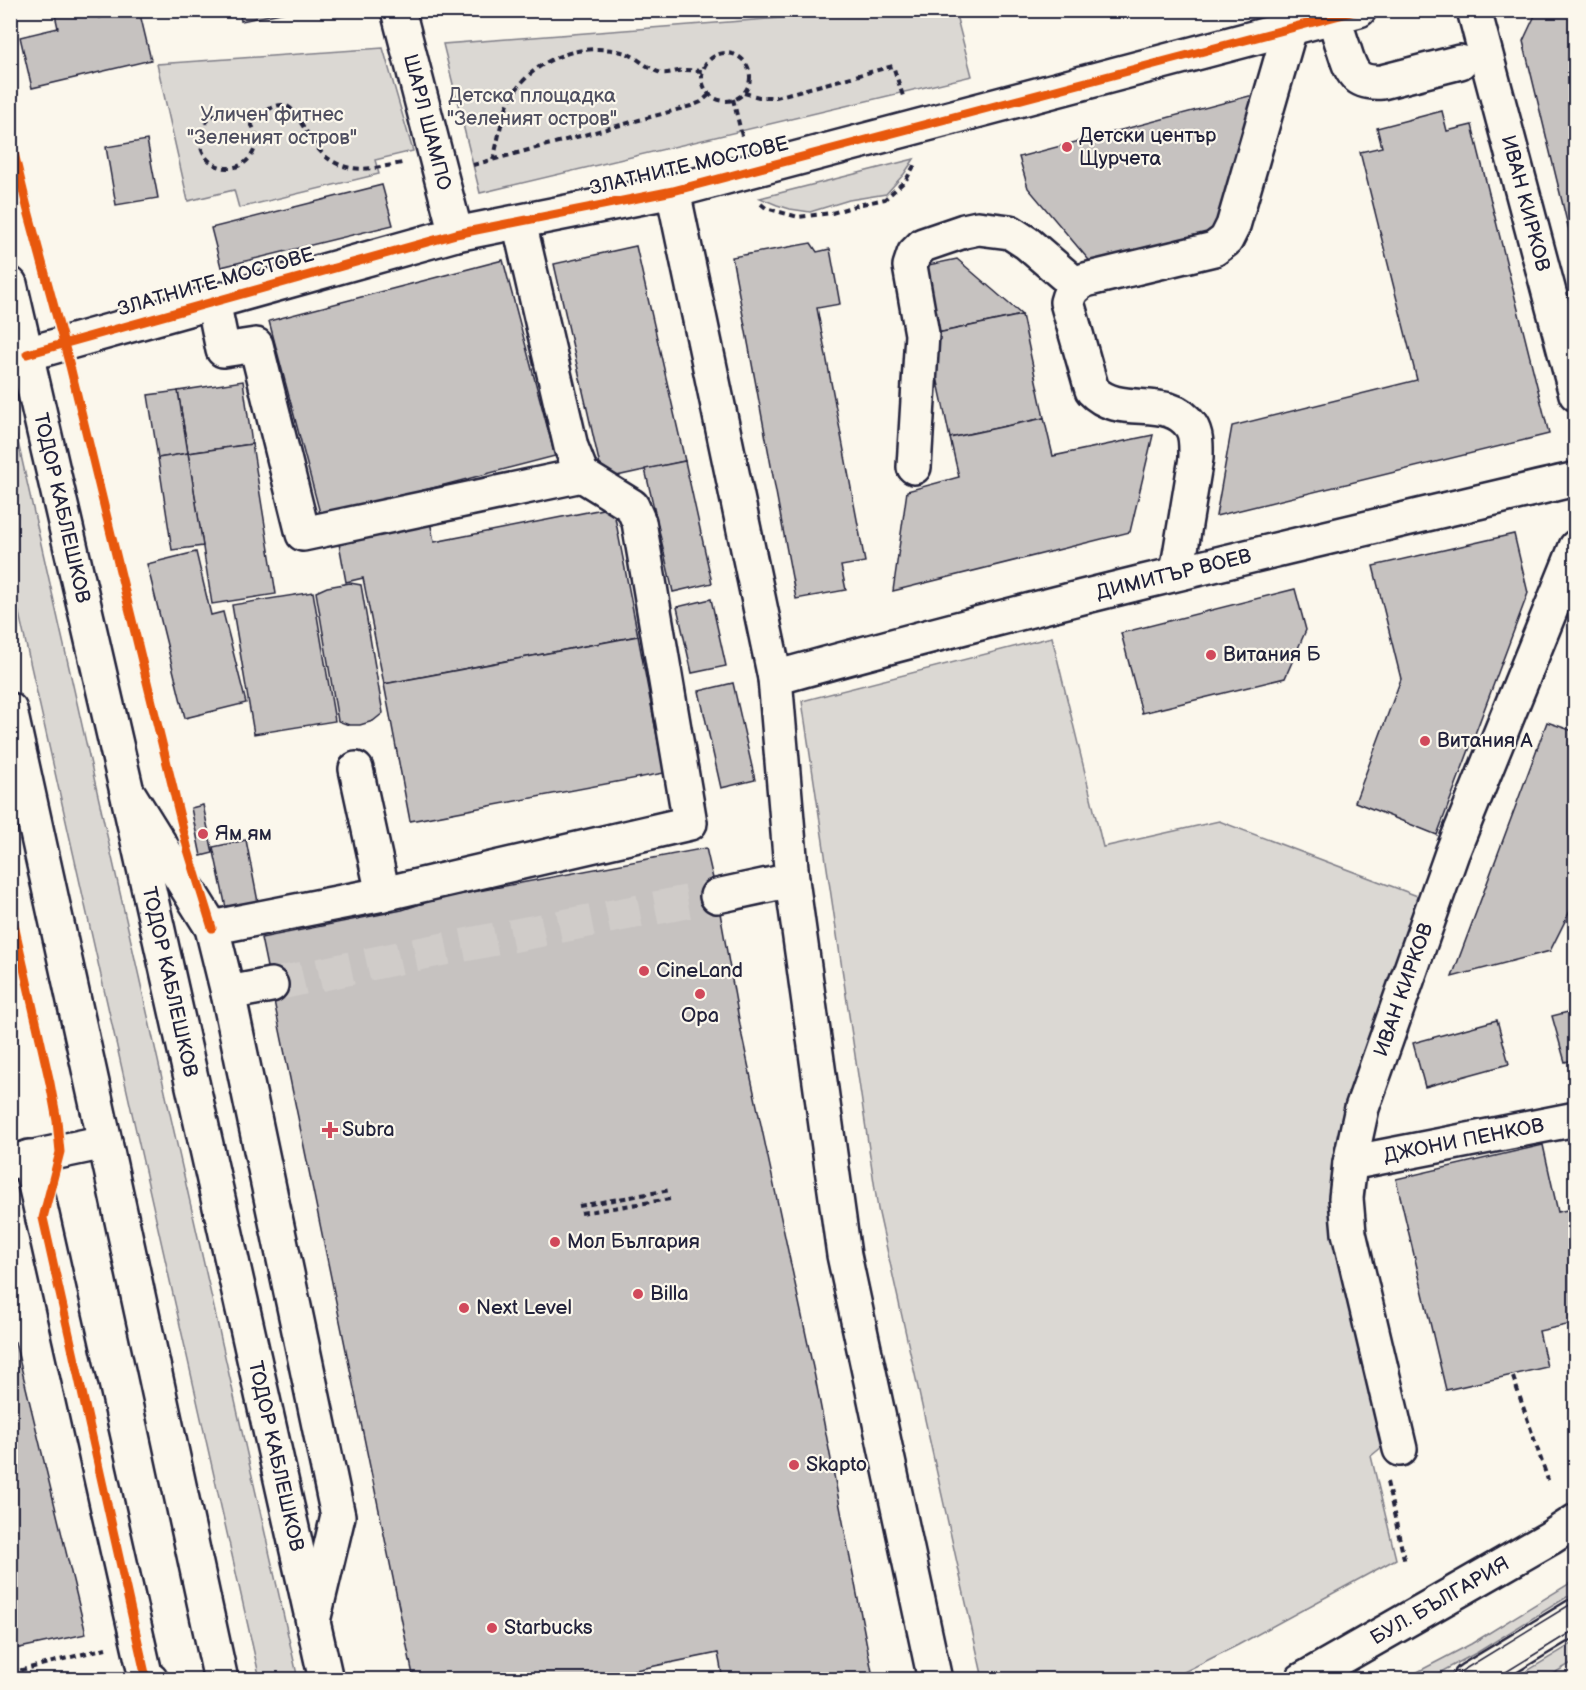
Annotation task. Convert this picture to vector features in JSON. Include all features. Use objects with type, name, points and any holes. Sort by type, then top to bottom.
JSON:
[{"type":"street","name":"ШАРЛ ШАМПО","points":[[398,10],[456,234]]},
{"type":"street","name":"ИВАН КИРКОВ","points":[[1474,10],[1575,394]]},
{"type":"street","name":"ЗЛАТНИТЕ МОСТОВЕ","points":[[27,354],[456,234],[673,191],[1346,14]]},
{"type":"street","points":[[1346,14],[1349,68],[1362,81],[1382,82],[1460,62]]},
{"type":"street","points":[[1177,573],[1196,458],[1191,426],[1168,409],[1112,404],[1092,390],[1067,302],[1069,292],[1085,280],[1214,249],[1226,240],[1233,226],[1290,29]]},
{"type":"street","points":[[673,191],[775,678],[792,880],[844,1255],[935,1680]]},
{"type":"street","points":[[212,928],[383,894],[690,824],[639,522],[632,506],[582,475],[571,447],[519,222]]},
{"type":"street","points":[[914,467],[922,334],[910,266],[914,254],[923,245],[964,231],[978,228],[1010,232],[1027,243],[1076,285]]},
{"type":"street","name":"ТОДОР КАБЛЕШКОВ","points":[[10,284],[127,792],[326,1680]]},
{"type":"street","points":[[213,301],[223,350],[256,345],[303,534],[582,475]]},
{"type":"street","name":"ДИМИТЪР ВОЕВ","points":[[775,678],[1177,573],[1575,479]]},
{"type":"street","name":"ИВАН КИРКОВ","points":[[1401,1449],[1349,1233],[1346,1197],[1350,1163],[1362,1108],[1452,853],[1575,547]]},
{"type":"street","points":[[10,710],[220,1680]]},
{"type":"street","points":[[357,769],[383,894]]},
{"type":"street","points":[[127,792],[212,928],[228,993],[338,1516],[312,1621]]},
{"type":"street","points":[[717,896],[792,880]]},
{"type":"street","points":[[228,993],[270,985]]},
{"type":"street","name":"ДЖОНИ ПЕНКОВ","points":[[1350,1163],[1575,1119]]},
{"type":"street","points":[[105,1142],[20,1160],[146,1678],[151,1680]]},
{"type":"street","name":"БУЛ. БЪЛГАРИЯ","points":[[1302,1680],[1550,1538],[1575,1521]]},
{"type":"street","points":[[1470,1680],[1575,1616]]},
{"type":"path","points":[[494,160],[507,107],[518,86],[539,67],[560,54],[594,48],[623,52],[637,58],[651,69],[664,73],[685,70],[704,71]]},
{"type":"path","points":[[723,53],[731,53],[745,61],[750,82],[744,93],[727,101],[710,94],[702,75],[709,61],[723,53]]},
{"type":"path","points":[[728,177],[766,208],[798,217],[832,213],[885,199],[906,180],[917,160],[912,129],[894,66],[776,97],[759,97],[744,93]]},
{"type":"path","points":[[473,165],[691,106],[701,102],[710,94]]},
{"type":"path","points":[[252,123],[274,106],[289,107],[326,157],[356,169],[378,168],[435,155]]},
{"type":"path","points":[[230,111],[242,115],[252,123],[257,135],[250,159],[239,166],[227,168],[214,164],[205,156],[200,144],[201,131],[208,120],[218,113],[230,111]]},
{"type":"path","points":[[15,930],[14,942],[20,951]]},
{"type":"path","points":[[579,1206],[669,1190]]},
{"type":"path","points":[[581,1213],[670,1199]]},
{"type":"path","points":[[1513,1377],[1548,1480]]},
{"type":"path","points":[[1401,1449],[1382,1461],[1405,1563]]},
{"type":"path","points":[[10,1673],[109,1647]]},
{"type":"green space","name":"Детска площадка \"Зеленият остров\"","points":[[883,10],[955,11],[972,76],[480,193],[443,44]]},
{"type":"green space","name":"Уличен фитнес \"Зеленият остров\"","points":[[383,48],[413,151],[375,160],[379,174],[239,208],[234,190],[188,201],[157,64]]},
{"type":"green space","points":[[914,159],[886,194],[849,200],[810,212],[790,209],[760,198]]},
{"type":"green space","points":[[10,407],[298,1679],[260,1679],[11,578]]},
{"type":"green space","points":[[1052,637],[1103,847],[1219,821],[1428,900],[1341,1133],[1330,1208],[1388,1442],[1371,1456],[1396,1559],[1238,1645],[1170,1679],[983,1679],[878,1209],[802,701]]},
{"type":"green space","points":[[1575,1580],[1575,1592],[1478,1652],[1428,1679],[1404,1679],[1471,1644]]},
{"type":"green space","points":[[1575,1642],[1575,1661],[1544,1679],[1514,1679]]},
{"type":"building","points":[[54,10],[98,10],[99,18],[139,10],[151,60],[32,88],[20,37],[58,28]]},
{"type":"building","points":[[239,10],[296,10],[241,21]]},
{"type":"building","points":[[1576,10],[1576,259],[1523,41],[1537,11]]},
{"type":"building","points":[[1253,95],[1214,233],[1093,265],[1028,188],[1019,157]]},
{"type":"building","points":[[1442,111],[1447,131],[1472,125],[1549,434],[1216,516],[1232,426],[1417,380],[1360,152],[1382,147],[1377,128]]},
{"type":"building","points":[[147,140],[158,198],[116,205],[106,147]]},
{"type":"building","points":[[382,185],[393,225],[221,267],[211,228]]},
{"type":"building","points":[[811,243],[817,252],[830,249],[840,304],[817,308],[865,562],[841,566],[846,590],[796,599],[732,257]]},
{"type":"building","points":[[636,246],[685,461],[603,479],[554,264]]},
{"type":"building","points":[[957,259],[1022,315],[928,335],[914,268]]},
{"type":"building","points":[[503,260],[555,456],[321,517],[269,321]]},
{"type":"building","points":[[1022,315],[1044,418],[950,438],[928,335]]},
{"type":"building","points":[[243,381],[252,444],[188,453],[178,391]]},
{"type":"building","points":[[178,391],[188,453],[158,458],[148,395]]},
{"type":"building","points":[[1044,418],[1053,456],[1153,435],[1130,532],[893,591],[907,491],[959,477],[950,438]]},
{"type":"building","points":[[252,444],[276,594],[212,604],[188,453]]},
{"type":"building","points":[[188,453],[203,546],[172,550],[158,458]]},
{"type":"building","points":[[685,461],[712,583],[673,592],[645,469]]},
{"type":"building","points":[[613,507],[638,636],[384,684],[363,578],[346,582],[338,538],[430,521],[434,542]]},
{"type":"building","name":"Витания А","points":[[1514,534],[1528,593],[1437,835],[1355,802],[1401,679],[1373,566]]},
{"type":"building","points":[[196,552],[211,615],[223,612],[246,703],[185,718],[147,564]]},
{"type":"building","points":[[350,583],[361,585],[383,713],[373,721],[360,725],[349,725],[338,721],[316,592],[327,587]]},
{"type":"building","name":"Витания Б","points":[[1295,589],[1306,630],[1285,678],[1142,713],[1121,633]]},
{"type":"building","points":[[313,592],[335,721],[254,734],[232,605]]},
{"type":"building","points":[[711,599],[726,666],[692,673],[677,607]]},
{"type":"building","points":[[638,636],[664,773],[410,821],[384,684]]},
{"type":"building","points":[[733,683],[755,780],[721,788],[699,691]]},
{"type":"building","points":[[1547,722],[1576,732],[1576,899],[1550,951],[1452,977]]},
{"type":"building","points":[[203,805],[213,853],[201,856],[191,808]]},
{"type":"building","points":[[246,840],[258,902],[226,908],[213,847]]},
{"type":"building","name":"Мол България","points":[[706,848],[742,1036],[815,1377],[873,1677],[860,1680],[723,1680],[718,1653],[587,1680],[414,1680],[261,938],[402,910],[436,899]]},
{"type":"building","points":[[1576,1010],[1576,1059],[1565,1062],[1552,1016]]},
{"type":"building","points":[[1497,1020],[1509,1064],[1425,1087],[1413,1043]]},
{"type":"building","points":[[1543,1145],[1558,1212],[1576,1208],[1576,1323],[1539,1331],[1547,1367],[1446,1390],[1396,1179]]},
{"type":"building","points":[[15,1342],[86,1634],[10,1650],[10,1343]]},
{"type":"tunnel","points":[[271,985],[717,896]]},
{"type":"tram line","points":[[1447,1680],[1576,1601]]},
{"type":"tram line","points":[[1493,1680],[1576,1629]]},
{"type":"cycle path","points":[[27,354],[456,234],[673,191],[1359,10]]},
{"type":"cycle path","points":[[10,136],[70,366],[188,850],[212,928]]},
{"type":"cycle path","points":[[10,907],[57,1121],[60,1152],[43,1218],[145,1680]]},
{"type":"place","name":"Детски център Щурчета","points":[[1067,147]]},
{"type":"place","name":"Витания Б","points":[[1211,655]]},
{"type":"place","name":"Витания А","points":[[1425,741]]},
{"type":"place","name":"Ям ям","points":[[203,834]]},
{"type":"place","name":"CineLand","points":[[644,971]]},
{"type":"place","name":"Opa","points":[[700,994]]},
{"type":"place","name":"Subra","points":[[330,1130]]},
{"type":"place","name":"Мол България","points":[[555,1242]]},
{"type":"place","name":"Billa","points":[[638,1294]]},
{"type":"place","name":"Next Level","points":[[464,1308]]},
{"type":"place","name":"Skapto","points":[[794,1465]]},
{"type":"place","name":"Starbucks","points":[[492,1628]]}]
